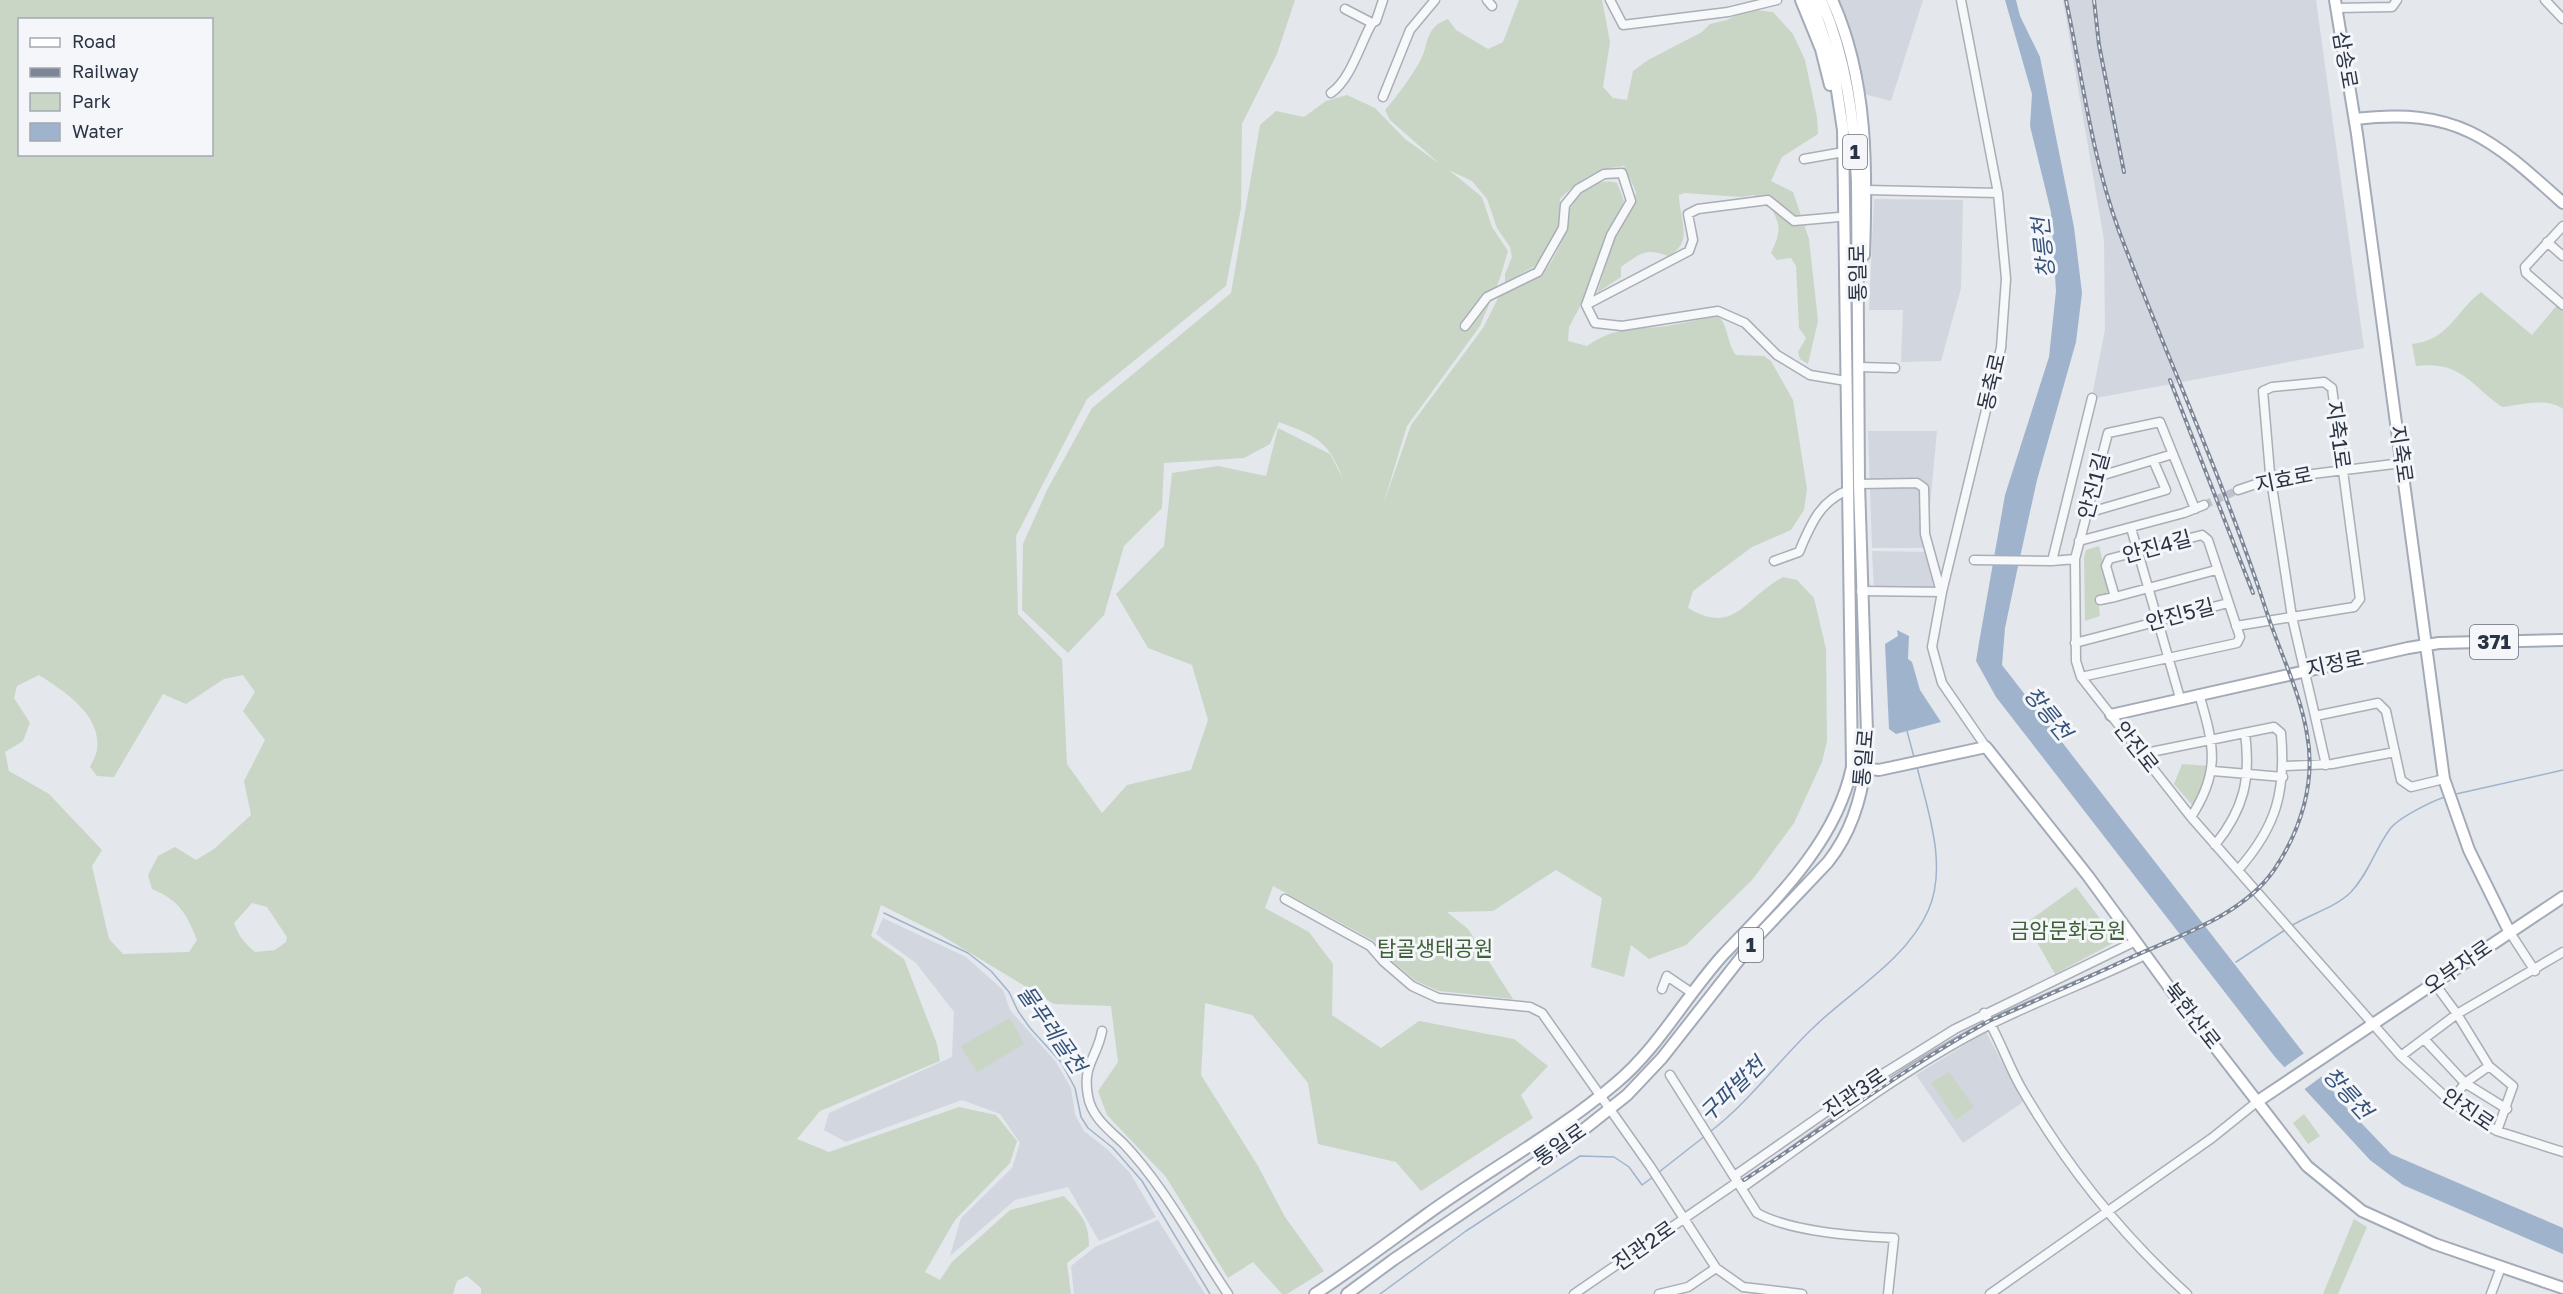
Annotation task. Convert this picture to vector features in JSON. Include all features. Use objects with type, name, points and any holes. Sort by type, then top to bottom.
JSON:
[{"type":"main road","points":[[1802,0],[1821,49],[1831,88],[1838,153],[1839,218],[1845,306]]},
{"type":"main road","name":"통일로","points":[[1347,1294],[1611,1109],[1662,1058],[1757,937],[1836,852],[1857,809],[1868,768],[1868,686],[1846,381],[1842,110],[1833,64],[1811,0]]},
{"type":"main road","name":"통일로","points":[[1315,1294],[1391,1243],[1425,1215],[1574,1116],[1616,1084],[1653,1047],[1692,993],[1819,845],[1836,816],[1852,767],[1854,487],[1859,309],[1854,132],[1839,46],[1821,0]]},
{"type":"main road","points":[[1832,0],[1851,54],[1860,99],[1867,190],[1864,275],[1859,309]]},
{"type":"main road","name":"삼송로","points":[[2336,4],[2355,119]]},
{"type":"main road","points":[[2355,119],[2392,115],[2417,117],[2475,132],[2526,170],[2563,203]]},
{"type":"main road","name":"지축로","points":[[2355,119],[2425,645],[2446,784],[2451,805],[2469,850],[2509,931]]},
{"type":"main road","name":"지정로","points":[[2111,715],[2425,645],[2563,640]]},
{"type":"main road","points":[[1852,767],[1879,770],[1986,747]]},
{"type":"main road","name":"북한산로","points":[[1986,747],[2307,1166],[2362,1211],[2435,1244],[2563,1288]]},
{"type":"main road","name":"오부자로","points":[[2258,1101],[2563,897]]},
{"type":"street","points":[[1331,93],[1340,87],[1372,23],[1376,21],[1383,0]]},
{"type":"street","points":[[1383,97],[1410,30],[1435,0]]},
{"type":"street","points":[[1610,0],[1623,25],[1728,12],[1777,0]]},
{"type":"street","name":"동축로","points":[[1961,0],[1998,193],[2006,279],[2001,348],[1942,592],[1934,630],[1934,663],[1942,683],[1986,747]]},
{"type":"street","points":[[2336,4],[2392,7],[2397,0]]},
{"type":"street","points":[[2545,0],[2563,20]]},
{"type":"street","points":[[1345,9],[1372,23]]},
{"type":"street","points":[[1804,159],[1838,153]]},
{"type":"street","points":[[1466,326],[1486,297],[1538,272],[1563,228],[1565,205],[1578,189],[1604,174],[1622,173],[1631,201],[1611,235],[1586,305],[1595,322],[1622,326],[1718,311],[1745,323],[1777,355],[1810,375],[1846,381]]},
{"type":"street","points":[[1867,190],[1998,193]]},
{"type":"street","name":"통일로","points":[[1586,305],[1689,251],[1693,240],[1688,214],[1698,209],[1768,200],[1794,221],[1839,218]]},
{"type":"street","points":[[2563,226],[2525,267],[2526,273],[2563,305]]},
{"type":"street","points":[[2547,242],[2563,256]]},
{"type":"street","points":[[1859,367],[1895,368]]},
{"type":"street","name":"지축1로","points":[[2292,617],[2354,607],[2360,599],[2332,388],[2324,382],[2272,387],[2263,391],[2263,398],[2271,479],[2292,617],[2326,765]]},
{"type":"street","points":[[2052,561],[2092,398]]},
{"type":"street","name":"안진1길","points":[[2079,541],[2108,433],[2160,422],[2173,454],[2200,507],[2131,528]]},
{"type":"street","points":[[2097,477],[2173,454]]},
{"type":"street","points":[[2087,513],[2166,490],[2153,460]]},
{"type":"street","name":"지효로","points":[[2238,490],[2271,479],[2402,463]]},
{"type":"street","points":[[1774,561],[1799,552],[1813,520],[1833,495],[1854,487],[1917,483],[1924,488],[1925,534],[1942,592],[1861,591]]},
{"type":"street","points":[[2079,541],[2131,528],[2180,698]]},
{"type":"street","name":"안진4길","points":[[2202,535],[2208,540],[2216,570],[2115,597],[2106,566],[2109,559],[2202,535]]},
{"type":"street","name":"안진로","points":[[2079,541],[2075,559],[2076,661],[2081,677],[2141,754],[2191,817],[2401,1056],[2451,1102],[2497,1131],[2563,1152]]},
{"type":"street","points":[[1977,560],[2075,559]]},
{"type":"street","points":[[2216,570],[2228,603]]},
{"type":"street","points":[[2100,600],[2115,597]]},
{"type":"street","name":"안진5길","points":[[2075,643],[2228,603],[2240,637],[2237,643],[2081,677]]},
{"type":"street","points":[[2236,626],[2292,617]]},
{"type":"street","points":[[2191,817],[2203,799],[2213,771],[2210,740],[2199,694]]},
{"type":"street","points":[[2316,717],[2378,703],[2386,711],[2401,780],[2411,787],[2446,784]]},
{"type":"street","points":[[2141,754],[2274,726],[2281,733],[2284,766],[2275,814],[2265,837],[2238,870]]},
{"type":"street","points":[[2216,845],[2235,816],[2243,798],[2248,754],[2245,733]]},
{"type":"street","points":[[2284,766],[2326,765],[2395,752]]},
{"type":"street","points":[[2213,771],[2283,777]]},
{"type":"street","points":[[1285,899],[1370,946],[1383,962],[1412,986],[1438,998],[1530,1007],[1542,1013],[1650,1166],[1716,1268],[1743,1287],[1802,1294]]},
{"type":"street","points":[[2509,931],[2535,971]]},
{"type":"street","name":"진관3로","points":[[1736,1183],[1737,1174],[1862,1087],[1984,1013],[2136,941]]},
{"type":"street","points":[[2401,1056],[2457,1014],[2535,971],[2563,952]]},
{"type":"street","name":"진관3로","points":[[1684,1218],[1736,1183],[1746,1185],[1905,1075],[1991,1024],[2145,955]]},
{"type":"street","points":[[1662,989],[1667,976],[1692,993]]},
{"type":"street","points":[[2435,984],[2457,1014],[2489,1066],[2513,1086],[2507,1109],[2497,1131]]},
{"type":"street","points":[[2042,986],[2048,999]]},
{"type":"street","points":[[1984,1013],[2025,1094],[2108,1211],[2137,1247],[2187,1294]]},
{"type":"street","points":[[1102,1030],[1085,1075],[1088,1100],[1098,1118],[1139,1160],[1228,1294]]},
{"type":"street","points":[[2424,1039],[2465,1083],[2507,1109]]},
{"type":"street","points":[[2451,1102],[2465,1083],[2489,1066]]},
{"type":"street","points":[[1670,1075],[1757,1213],[1774,1222],[1894,1238],[1888,1294]]},
{"type":"street","points":[[1990,1294],[2212,1138],[2258,1101]]},
{"type":"street","name":"진관2로","points":[[1574,1294],[1684,1218]]},
{"type":"street","points":[[2491,1294],[2501,1267]]},
{"type":"street","points":[[1659,1294],[1688,1287],[1716,1268]]},
{"type":"shaded area","points":[[1839,0],[1923,0],[1891,101],[1864,94]]},
{"type":"shaded area","points":[[2063,0],[2316,0],[2364,348],[2096,398],[2092,396],[2105,330],[2104,240]]},
{"type":"shaded area","points":[[1874,199],[1963,200],[1961,288],[1941,361],[1901,362],[1903,310],[1869,310]]},
{"type":"shaded area","points":[[1868,431],[1937,431],[1926,548],[1872,548]]},
{"type":"shaded area","points":[[1872,551],[1925,552],[1934,589],[1874,587]]},
{"type":"shaded area","points":[[883,918],[966,957],[1003,990],[1010,1010],[1056,1062],[1071,1088],[1075,1115],[1084,1131],[1108,1150],[1130,1173],[1156,1217],[1099,1241],[1068,1187],[1015,1200],[950,1256],[961,1218],[1012,1168],[1020,1143],[1000,1114],[962,1100],[846,1142],[824,1130],[829,1113],[952,1057],[954,1012],[916,963],[876,934]]},
{"type":"shaded area","points":[[1986,1032],[2023,1102],[1963,1143],[1916,1075]]},
{"type":"shaded area","points":[[1158,1220],[1205,1294],[1074,1294],[1071,1266],[1095,1247]]},
{"type":"green space","name":"탑골생태공원","points":[[0,0],[1295,0],[1277,54],[1242,124],[1241,208],[1226,286],[1087,399],[1016,536],[1018,614],[1062,659],[1067,764],[1102,813],[1127,785],[1191,770],[1208,720],[1192,665],[1148,648],[1116,594],[1164,546],[1172,473],[1218,466],[1266,476],[1278,428],[1330,454],[1344,481],[1333,457],[1320,442],[1304,432],[1279,422],[1270,444],[1244,458],[1164,463],[1162,508],[1124,546],[1104,615],[1068,653],[1022,610],[1023,544],[1047,490],[1092,408],[1231,293],[1260,125],[1276,111],[1304,117],[1326,101],[1347,95],[1375,108],[1405,139],[1440,164],[1390,120],[1385,110],[1419,63],[1434,27],[1448,19],[1456,30],[1488,49],[1503,42],[1519,0],[1602,0],[1610,42],[1603,87],[1613,98],[1627,100],[1633,71],[1648,60],[1702,32],[1710,24],[1727,20],[1747,9],[1773,12],[1793,34],[1805,60],[1817,117],[1818,134],[1782,157],[1771,181],[1793,192],[1809,239],[1818,321],[1808,364],[1800,359],[1798,352],[1806,338],[1799,328],[1796,266],[1791,258],[1777,260],[1771,253],[1778,235],[1777,220],[1771,208],[1761,205],[1754,195],[1742,197],[1684,193],[1679,195],[1684,230],[1681,244],[1676,251],[1668,256],[1654,252],[1638,255],[1621,267],[1621,277],[1597,293],[1613,242],[1633,207],[1636,192],[1624,166],[1605,169],[1581,181],[1567,192],[1560,199],[1559,225],[1546,251],[1535,266],[1505,283],[1505,274],[1512,257],[1510,247],[1497,228],[1487,199],[1472,181],[1449,170],[1482,197],[1492,227],[1508,251],[1500,278],[1480,326],[1407,426],[1383,505],[1411,425],[1483,328],[1502,290],[1528,283],[1545,271],[1560,244],[1569,211],[1582,193],[1602,182],[1617,183],[1624,201],[1584,299],[1569,327],[1568,341],[1587,346],[1616,332],[1667,326],[1718,316],[1724,324],[1736,355],[1764,356],[1771,361],[1793,400],[1807,489],[1804,510],[1791,530],[1752,547],[1693,591],[1688,608],[1704,616],[1717,618],[1728,616],[1783,577],[1797,580],[1814,598],[1826,649],[1827,741],[1822,762],[1794,823],[1753,879],[1686,945],[1649,959],[1631,945],[1624,977],[1591,967],[1602,898],[1556,870],[1493,911],[1447,912],[1468,929],[1513,999],[1439,991],[1416,981],[1387,957],[1374,941],[1273,886],[1265,908],[1309,932],[1333,964],[1332,1015],[1381,1048],[1419,1021],[1514,1039],[1548,1066],[1521,1095],[1533,1118],[1421,1191],[1396,1162],[1318,1144],[1308,1083],[1252,1015],[1205,1003],[1201,1075],[1258,1166],[1285,1217],[1324,1271],[1287,1294],[1282,1294],[1253,1262],[1228,1278],[1166,1177],[1107,1115],[1098,1091],[1118,1062],[1111,1006],[1054,1004],[939,934],[881,905],[871,936],[904,959],[937,1044],[940,1061],[820,1111],[797,1139],[829,1152],[959,1107],[996,1115],[1017,1141],[1010,1163],[955,1220],[925,1272],[940,1280],[952,1262],[1010,1210],[1064,1196],[1082,1218],[1089,1237],[1089,1246],[1067,1263],[1071,1294],[481,1294],[481,1288],[467,1276],[457,1281],[453,1294],[0,1294]],"holes":[[[39,675],[79,705],[94,726],[97,737],[96,752],[90,767],[97,776],[114,777],[163,694],[186,704],[224,679],[243,675],[255,692],[243,711],[265,740],[244,781],[251,815],[214,849],[196,860],[175,847],[158,856],[148,875],[152,889],[176,903],[189,922],[197,940],[189,952],[123,954],[109,939],[92,866],[102,850],[49,794],[9,771],[5,752],[23,741],[30,723],[14,698],[17,686]],[[252,903],[267,907],[287,937],[286,942],[275,950],[255,952],[238,932],[234,923]]]},
{"type":"green space","points":[[2481,292],[2532,335],[2557,305],[2563,310],[2563,409],[2549,403],[2502,407],[2455,371],[2432,365],[2416,366],[2412,344],[2435,337],[2443,331]]},
{"type":"green space","points":[[2099,546],[2111,594],[2098,598],[2100,616],[2085,621],[2084,558],[2086,550]]},
{"type":"green space","points":[[2182,764],[2210,766],[2199,798],[2193,806],[2174,784]]},
{"type":"green space","name":"금암문화공원","points":[[2076,887],[2117,941],[2055,974],[2026,923]]},
{"type":"green space","points":[[1010,1018],[1024,1044],[977,1072],[961,1046]]},
{"type":"green space","points":[[1949,1072],[1974,1107],[1956,1120],[1931,1083]]},
{"type":"green space","points":[[2304,1114],[2320,1136],[2308,1144],[2293,1123]]},
{"type":"green space","points":[[2354,1219],[2367,1227],[2338,1294],[2323,1294]]},
{"type":"water","points":[[2005,0],[2016,0],[2020,16],[2040,57],[2074,227],[2082,293],[2076,342],[2037,480],[2017,571],[2005,628],[2002,665],[2344,1105],[2391,1154],[2563,1228],[2563,1254],[2403,1185],[2370,1160],[2275,1057],[1996,697],[1976,661],[2005,495],[2049,357],[2056,291],[2051,212],[2030,126],[2032,94]]},
{"type":"water","points":[[1897,630],[1909,636],[1908,659],[1912,662],[1920,690],[1941,722],[1896,734],[1889,729],[1885,644],[1898,636]]},
{"type":"pier","points":[[2307,1051],[2325,1074],[2302,1091],[2282,1069]]},
{"type":"waterway","name":"구파발천","points":[[1907,731],[1914,757]]},
{"type":"waterway","name":"구파발천","points":[[1711,1131],[1751,1094],[1814,1027],[1892,960],[1918,929],[1934,894],[1936,858],[1931,820],[1917,767]]},
{"type":"waterway","points":[[2456,794],[2563,770]]},
{"type":"waterway","points":[[2291,926],[2345,898],[2363,877],[2390,829],[2416,810],[2445,797]]},
{"type":"waterway","name":"물푸레골천","points":[[884,913],[968,953],[991,971],[1009,992],[1030,1028],[1061,1062],[1075,1088],[1081,1117],[1088,1128],[1113,1148],[1142,1181],[1210,1294]]},
{"type":"waterway","points":[[2236,962],[2285,930]]},
{"type":"waterway","name":"구파발천","points":[[1659,1172],[1705,1136]]},
{"type":"waterway","name":"구파발천","points":[[1380,1294],[1466,1231],[1580,1156],[1614,1157],[1629,1167],[1642,1185],[1653,1177]]},
{"type":"tunnel","points":[[2204,505],[2238,490]]},
{"type":"railway","points":[[1744,1180],[1896,1078],[1989,1021],[2189,932],[2228,912],[2261,886],[2274,870],[2292,839],[2304,805],[2309,770],[2304,718],[2232,514],[2119,231],[2088,117],[2066,0]]},
{"type":"railway","points":[[2094,0],[2099,45],[2124,172]]},
{"type":"railway","points":[[2170,380],[2253,593]]},
{"type":"water label","name":"창릉천","points":[[2043,248]]},
{"type":"water label","name":"창릉천","points":[[2048,713]]},
{"type":"water label","name":"창릉천","points":[[2348,1093]]}]
